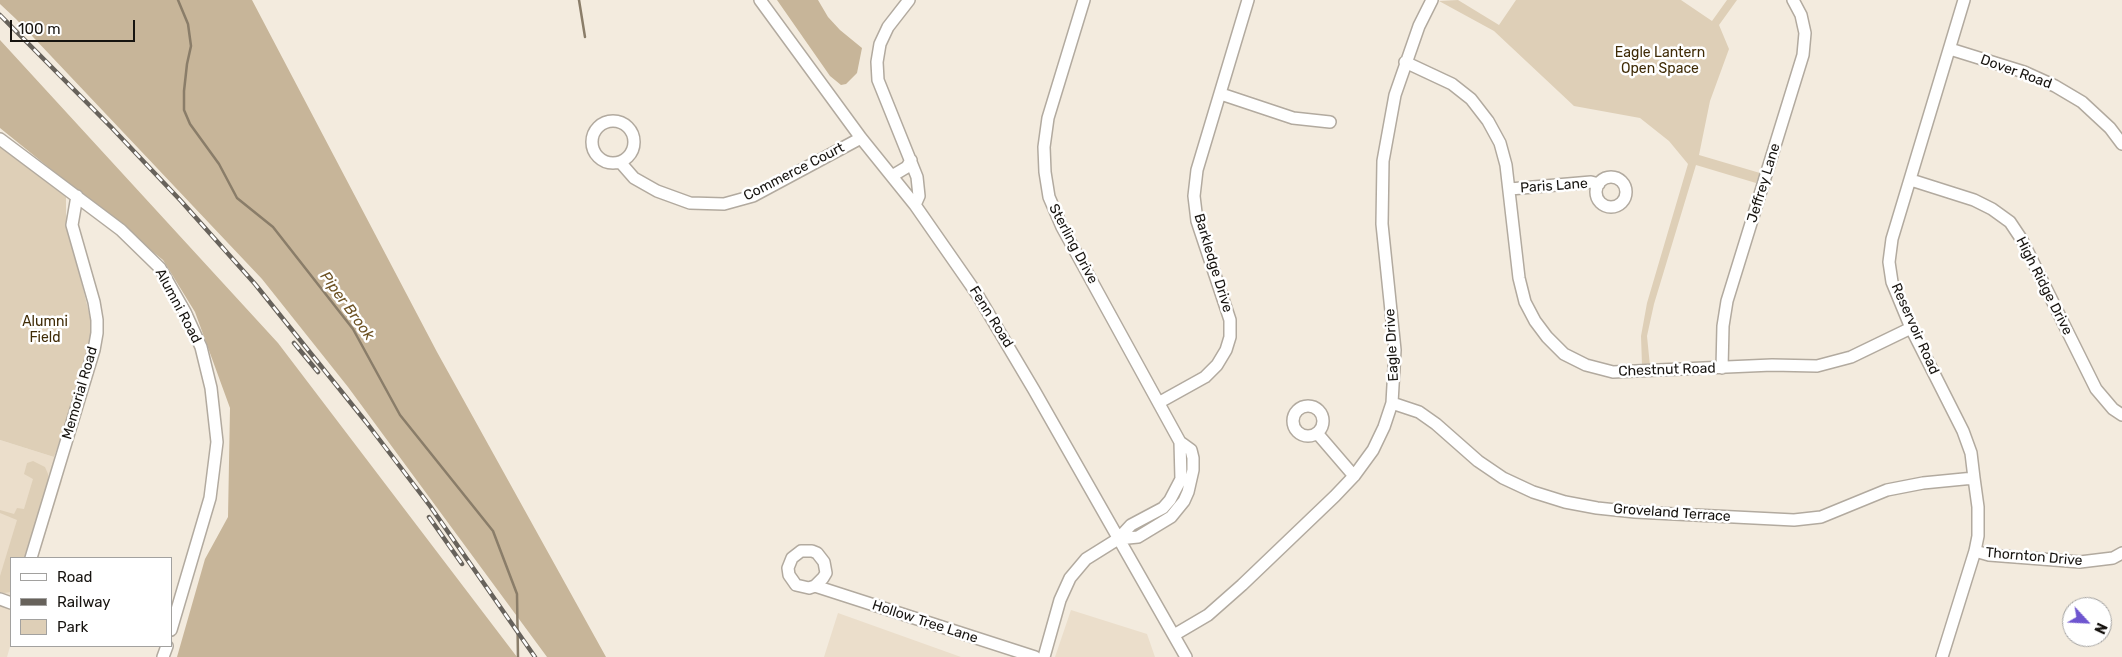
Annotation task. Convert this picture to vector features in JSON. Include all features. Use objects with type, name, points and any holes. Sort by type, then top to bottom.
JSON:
[{"type":"street","name":"Fenn Road","points":[[760,0],[861,138],[915,205],[991,315],[1186,657]]},
{"type":"street","points":[[909,0],[888,27],[880,44],[877,62],[878,80],[911,160],[919,187],[919,196],[915,205]]},
{"type":"street","name":"Sterling Drive","points":[[1044,657],[1060,600],[1070,578],[1086,559],[1118,539],[1131,525],[1163,508],[1170,500],[1181,478],[1180,442],[1160,402],[1062,227],[1049,197],[1044,172],[1044,147],[1048,118],[1084,0]]},
{"type":"street","name":"Barkledge Drive","points":[[1160,402],[1205,377],[1226,350],[1230,337],[1230,320],[1197,221],[1194,196],[1197,170],[1248,0]]},
{"type":"street","name":"Eagle Drive","points":[[1174,635],[1208,615],[1242,586],[1354,476],[1373,450],[1392,403],[1395,350],[1382,224],[1383,161],[1395,95],[1405,62],[1419,26],[1432,0]]},
{"type":"street","name":"Jeffrey Lane","points":[[1722,368],[1723,326],[1727,302],[1803,55],[1804,34],[1801,15],[1793,0]]},
{"type":"street","name":"Reservoir Road","points":[[1942,657],[1978,536],[1978,507],[1971,454],[1963,431],[1911,328],[1892,282],[1889,262],[1892,238],[1964,0]]},
{"type":"street","name":"Dover Road","points":[[1950,49],[2024,72],[2055,86],[2082,102],[2110,128],[2122,144]]},
{"type":"street","name":"Chestnut Road","points":[[1405,62],[1452,84],[1471,99],[1488,121],[1500,142],[1510,189],[1519,278],[1525,302],[1546,337],[1564,354],[1586,365],[1613,372],[1775,365],[1817,366],[1851,357],[1911,328]]},
{"type":"street","points":[[1221,94],[1293,118],[1330,122]]},
{"type":"street","name":"Commerce Court","points":[[620,162],[634,178],[657,192],[690,203],[724,204],[753,196],[861,138]]},
{"type":"street","name":"Alumni Road","points":[[0,139],[121,230],[160,268],[185,312],[201,347],[211,388],[217,442],[210,498],[172,627]]},
{"type":"street","points":[[892,176],[907,167],[911,160]]},
{"type":"street","name":"High Ridge Drive","points":[[1911,180],[1974,200],[1992,209],[2010,222],[2022,240],[2096,389],[2113,409],[2122,415]]},
{"type":"street","name":"Paris Lane","points":[[1510,189],[1591,182],[1598,184]]},
{"type":"street","name":"Memorial Road","points":[[31,557],[94,350],[97,333],[98,320],[94,302],[72,225],[77,196]]},
{"type":"street","name":"Groveland Terrace","points":[[1392,403],[1419,412],[1436,424],[1478,462],[1503,478],[1533,492],[1565,502],[1597,508],[1635,512],[1794,520],[1821,517],[1887,490],[1923,483],[1974,478]]},
{"type":"street","points":[[1317,433],[1354,476]]},
{"type":"street","name":"Thornton Drive","points":[[1975,551],[1989,555],[2080,562],[2113,558],[2122,553]]},
{"type":"street","name":"Hollow Tree Lane","points":[[815,586],[1035,657]]},
{"type":"shaded area","points":[[0,0],[252,0],[437,352],[606,657],[547,657],[348,387],[262,279],[0,4]]},
{"type":"shaded area","points":[[777,0],[818,0],[828,17],[840,30],[862,48],[857,73],[846,84],[841,85],[830,76]]},
{"type":"shaded area","points":[[0,40],[278,343],[517,657],[177,657],[205,559],[228,517],[230,408],[195,312],[163,260],[0,128]]},
{"type":"shaded area","points":[[0,440],[54,457],[62,481],[38,557],[10,557],[10,646],[7,657],[0,657]]},
{"type":"shaded area","points":[[1071,610],[1147,634],[1155,657],[1055,657]]},
{"type":"shaded area","points":[[838,613],[961,657],[824,657]]},
{"type":"green space","name":"Eagle Lantern Open Space","points":[[1458,0],[1499,25],[1516,0],[1681,0],[1712,21],[1727,0],[1737,0],[1719,25],[1729,49],[1710,101],[1699,155],[1760,173],[1756,183],[1696,165],[1654,304],[1647,336],[1650,366],[1642,365],[1641,336],[1647,303],[1688,164],[1669,141],[1640,118],[1574,106],[1494,31],[1439,1]]},
{"type":"green space","name":"Alumni Field","points":[[0,146],[66,197],[66,214],[70,235],[90,317],[91,335],[73,402],[54,457],[0,440]]},
{"type":"green space","points":[[33,461],[45,467],[48,481],[24,557],[10,557],[10,592],[4,593],[0,592],[0,576],[17,520],[0,513],[0,510],[14,514],[17,508],[24,509],[33,479],[24,474],[27,463]]},
{"type":"waterway","name":"Piper Brook","points":[[178,0],[188,24],[191,46],[184,91],[184,110],[190,124],[219,164],[237,198],[273,227],[353,329],[400,415],[493,531],[517,594],[518,657]]},
{"type":"waterway","points":[[579,0],[585,37]]},
{"type":"railway","points":[[0,15],[111,127],[181,201],[255,284],[366,422],[430,506],[535,657]]},
{"type":"railway","points":[[294,343],[318,372]]},
{"type":"railway","points":[[429,517],[462,564]]}]
